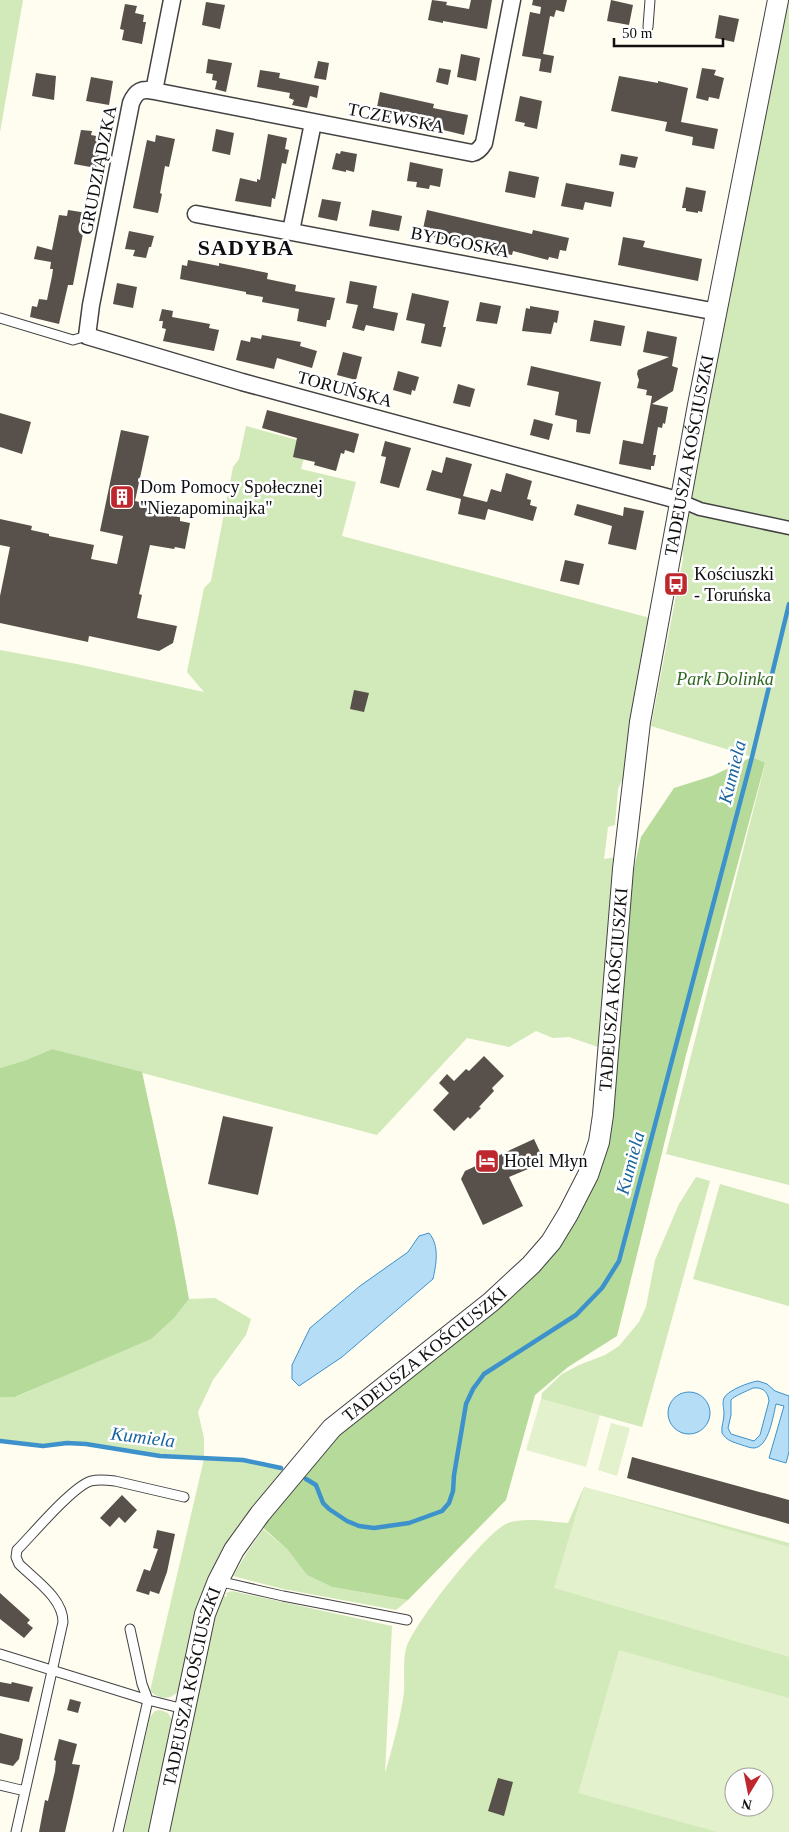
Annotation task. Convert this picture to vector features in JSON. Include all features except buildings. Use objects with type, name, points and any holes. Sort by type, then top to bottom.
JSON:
[{"type":"street","points":[[154,91],[172,0]]},
{"type":"street","name":"TCZEWSKA","points":[[154,91],[472,153],[482,147],[484,143],[512,0]]},
{"type":"street","name":"TADEUSZA KOŚCIUSZKI","points":[[159,1832],[205,1614],[218,1581],[239,1543],[282,1487],[332,1428],[513,1284],[551,1242],[588,1175],[599,1142],[603,1115],[623,869],[640,722],[659,614],[778,0]]},
{"type":"street","name":"GRUDZIĄDZKA","points":[[87,336],[91,305],[131,103],[140,90],[154,91]]},
{"type":"street","points":[[291,231],[313,123]]},
{"type":"street","name":"BYDGOSKA","points":[[196,214],[717,312]]},
{"type":"street","name":"TORUŃSKA","points":[[87,336],[251,385],[681,501]]},
{"type":"street","points":[[681,501],[700,509],[789,528]]},
{"type":"lane","points":[[648,27],[650,0]]},
{"type":"lane","name":"TORUŃSKA","points":[[0,318],[73,340],[87,336]]},
{"type":"lane","points":[[16,1832],[62,1630],[63,1615],[57,1602],[19,1564],[16,1557],[17,1550],[68,1498],[80,1487],[92,1481],[115,1481],[184,1496]]},
{"type":"lane","points":[[218,1581],[292,1598],[408,1620]]},
{"type":"lane","points":[[118,1832],[148,1700],[142,1684],[130,1629]]},
{"type":"lane","points":[[0,1654],[148,1700],[184,1709]]},
{"type":"lane","points":[[0,1785],[25,1791]]},
{"type":"green space","points":[[0,0],[23,0],[0,132]]},
{"type":"green space","name":"Park Dolinka","points":[[785,0],[789,0],[789,1185],[666,1154],[765,764],[752,757],[651,726],[683,559],[682,534]]},
{"type":"green space","points":[[246,426],[308,443],[301,469],[356,482],[342,536],[650,618],[624,776],[618,789],[615,825],[608,827],[604,859],[616,857],[601,1048],[569,1037],[553,1038],[536,1031],[509,1047],[467,1038],[377,1135],[52,1049],[0,1068],[0,650],[77,664],[204,692],[187,672],[204,588],[211,581],[233,467],[239,459]]},
{"type":"green space","points":[[752,757],[765,763],[686,1055],[617,1336],[568,1367],[535,1395],[506,1500],[408,1600],[332,1587],[307,1575],[287,1549],[261,1526],[324,1448],[583,1206],[629,891],[641,837],[674,788],[712,776]]},
{"type":"green space","points":[[52,1049],[142,1072],[176,1228],[189,1299],[175,1317],[151,1339],[15,1397],[0,1397],[0,1068]]},
{"type":"green space","points":[[696,1177],[710,1181],[642,1427],[541,1399],[542,1393],[562,1374],[605,1355],[619,1346],[639,1322],[646,1307],[655,1260],[679,1204]]},
{"type":"green space","points":[[720,1184],[789,1204],[789,1306],[693,1279]]},
{"type":"green space","points":[[215,1298],[251,1319],[246,1335],[213,1380],[198,1412],[204,1438],[204,1458],[243,1460],[286,1470],[266,1496],[181,1688],[174,1695],[162,1698],[150,1691],[204,1459],[160,1456],[86,1444],[67,1443],[43,1446],[0,1441],[0,1397],[16,1397],[57,1379],[175,1317],[189,1299]]},
{"type":"green space","points":[[541,1399],[600,1415],[586,1467],[526,1450]]},
{"type":"green space","points":[[611,1423],[630,1428],[617,1476],[598,1470]]},
{"type":"green space","points":[[584,1487],[789,1543],[789,1832],[167,1832],[210,1628],[221,1594],[227,1597],[226,1593],[232,1591],[392,1626],[385,1773],[403,1699],[404,1661],[406,1649],[411,1638],[451,1580],[484,1543],[508,1523],[530,1520],[568,1523]]},
{"type":"green space","points":[[584,1487],[789,1547],[789,1657],[554,1588]]},
{"type":"green space","points":[[263,1529],[287,1549],[307,1575],[332,1587],[408,1600],[396,1610],[283,1589],[233,1576]]},
{"type":"green space","points":[[619,1650],[789,1698],[789,1832],[717,1832],[578,1793]]},
{"type":"green space","points":[[160,1710],[168,1713],[173,1721],[152,1832],[124,1832],[150,1717],[155,1711]]},
{"type":"water","points":[[429,1233],[436,1250],[433,1279],[342,1357],[299,1386],[292,1379],[292,1365],[310,1328],[360,1286],[408,1252],[419,1236]]},
{"type":"water","points":[[758,1381],[767,1384],[775,1391],[789,1396],[789,1452],[786,1463],[769,1458],[784,1406],[776,1404],[770,1430],[759,1446],[752,1448],[736,1443],[728,1440],[722,1433],[723,1404],[726,1395],[734,1389]],"holes":[[[756,1388],[766,1392],[769,1401],[760,1435],[754,1441],[731,1434],[728,1428],[731,1415],[731,1400]]]},
{"type":"water","points":[[689,1392],[704,1398],[710,1413],[704,1428],[689,1434],[674,1428],[668,1413],[674,1398]]},
{"type":"waterway","name":"Kumiela","points":[[306,1479],[316,1485],[323,1503],[329,1509],[347,1521],[359,1526],[374,1528],[409,1523],[442,1511],[449,1503],[453,1491],[466,1404],[473,1389],[484,1374],[576,1315],[602,1288],[619,1261],[752,757],[789,604]]},
{"type":"waterway","name":"Kumiela","points":[[0,1441],[43,1446],[67,1443],[86,1444],[160,1456],[243,1460],[281,1468]]},
{"type":"place","name":"Dom Pomocy Społecznej \"Niezapominajka\"","points":[[122,497]]},
{"type":"place","name":"Kościuszki - Toruńska","points":[[676,584]]},
{"type":"place","name":"Hotel Młyn","points":[[487,1161]]},
{"type":"district","name":"SADYBA","points":[[246,247]]}]
